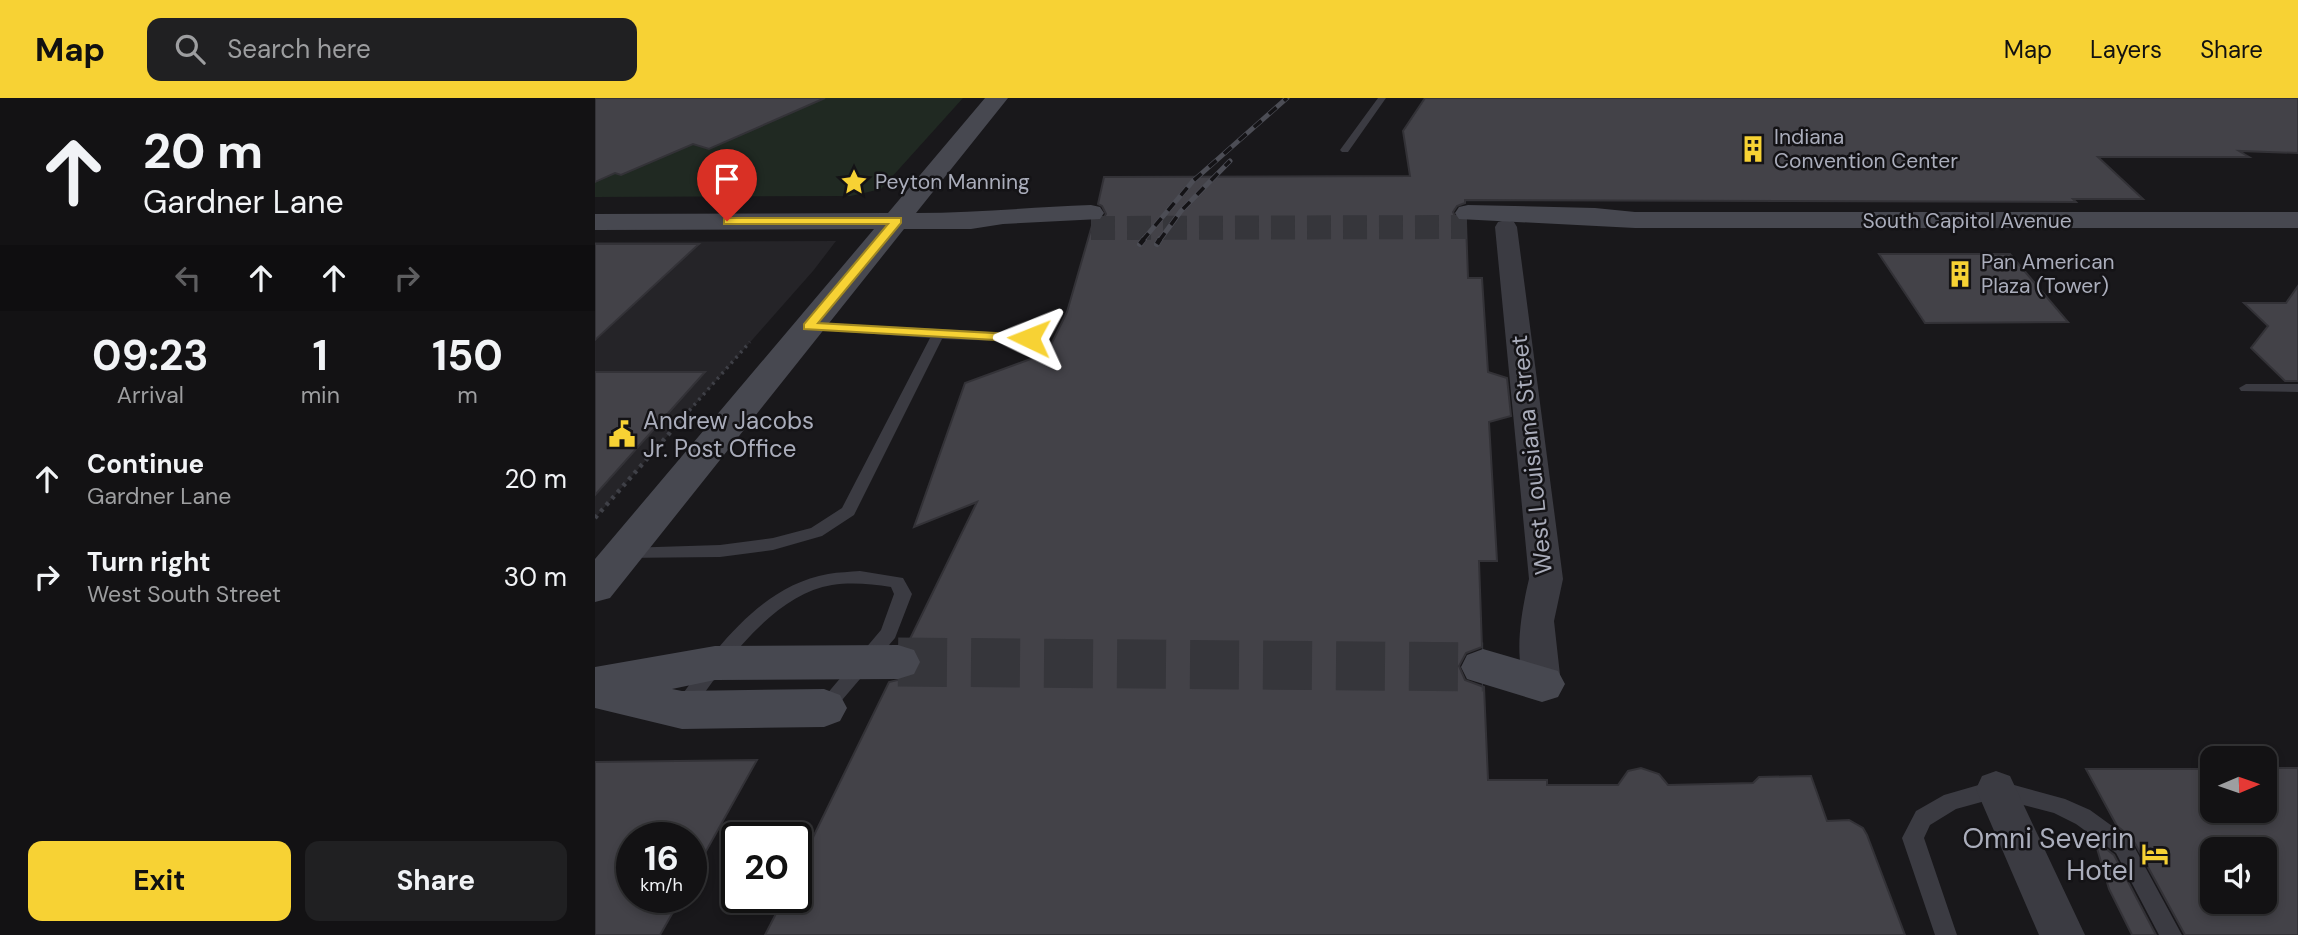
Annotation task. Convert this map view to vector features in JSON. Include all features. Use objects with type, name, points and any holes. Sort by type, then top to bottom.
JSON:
[{"type":"main road","points":[[595,587],[997,98]]},
{"type":"main road","name":"South Capitol Avenue","points":[[1635,220],[1599,225],[1506,227],[1468,220],[1595,216],[1635,220],[2298,220]]},
{"type":"main road","points":[[595,222],[971,221],[997,228],[1091,220]]},
{"type":"main road","points":[[595,688],[715,663],[882,662]]},
{"type":"main road","points":[[1483,667],[1542,684]]},
{"type":"main road","points":[[595,688],[682,709],[824,708]]},
{"type":"street","name":"West Louisiana Street","points":[[1506,227],[1546,579],[1537,621],[1542,684]]},
{"type":"street","points":[[1996,789],[2062,935]]},
{"type":"lane","points":[[1345,150],[1383,98]]},
{"type":"lane","points":[[809,326],[1029,338]]},
{"type":"lane","points":[[622,554],[720,551],[773,544],[816,532],[848,510],[938,335]]},
{"type":"lane","points":[[2246,388],[2298,388]]},
{"type":"lane","points":[[682,709],[715,663],[784,597],[812,583],[839,576],[869,574],[897,582],[903,594],[882,662],[824,708]]},
{"type":"lane","points":[[1946,935],[1913,838],[1923,818],[1951,802],[1996,789],[2058,805],[2083,817],[2123,846],[2171,935]]},
{"type":"path","points":[[595,518],[759,332]]},
{"type":"shaded area","points":[[595,98],[963,98],[881,189],[851,196],[595,197]]},
{"type":"shaded area","points":[[836,241],[813,271],[595,518],[595,242]]},
{"type":"building","points":[[595,98],[825,98],[709,149],[693,144],[621,175],[615,173],[595,182]]},
{"type":"building","points":[[1425,98],[2298,98],[2298,153],[2239,151],[2249,157],[2098,157],[2143,199],[2073,199],[2076,202],[1465,200],[1465,203],[1457,206],[1453,212],[1457,220],[1466,222],[1468,278],[1482,278],[1488,372],[1507,378],[1511,416],[1489,422],[1497,561],[1479,561],[1482,647],[1466,653],[1459,666],[1465,680],[1484,687],[1488,780],[1547,780],[1547,785],[1618,785],[1628,771],[1641,768],[1659,774],[1668,785],[1753,783],[1759,777],[1811,776],[1827,821],[1849,820],[1863,828],[1905,935],[765,935],[776,913],[812,913],[812,839],[889,682],[915,676],[922,663],[916,649],[907,645],[977,502],[914,527],[965,383],[1047,353],[1067,312],[1093,222],[1102,220],[1106,214],[1098,204],[1104,177],[1410,176],[1403,131]]},
{"type":"building","points":[[595,244],[699,244],[595,340]]},
{"type":"building","name":"Pan American Plaza (Tower)","points":[[1879,254],[2010,254],[2068,322],[1925,323]]},
{"type":"building","points":[[2298,286],[2298,381],[2285,381],[2251,348],[2268,326],[2244,303],[2286,303]]},
{"type":"building","name":"Andrew Jacobs Jr. Post Office","points":[[595,372],[705,372],[595,495]]},
{"type":"building","points":[[757,760],[707,849],[707,822],[616,822],[616,913],[672,913],[660,935],[595,935],[595,762]]},
{"type":"building","name":"Omni Severin Hotel","points":[[2277,768],[2298,768],[2298,935],[2185,935],[2132,838],[2117,826],[2086,769],[2200,769],[2200,823],[2277,823]]},
{"type":"building","points":[[2096,845],[2101,845],[2114,855],[2156,935],[2132,935],[2109,889]]},
{"type":"tunnel","points":[[1091,228],[1467,227]]},
{"type":"tunnel","points":[[898,662],[1483,667]]},
{"type":"railway","points":[[1142,241],[1193,181],[1287,98]]},
{"type":"railway","points":[[1159,241],[1181,211],[1230,161]]},
{"type":"railway","points":[[1140,244],[1144,239]]},
{"type":"railway","points":[[1157,244],[1160,239]]},
{"type":"place","name":"Indiana Convention Center","points":[[1753,149]]},
{"type":"place","name":"Peyton Manning","points":[[854,182]]},
{"type":"place","name":"Pan American Plaza (Tower)","points":[[1960,274]]},
{"type":"place","name":"Andrew Jacobs Jr. Post Office","points":[[622,434]]},
{"type":"place","name":"Omni Severin Hotel","points":[[2155,854]]},
{"type":"route","points":[[727,221],[897,220],[809,326],[1029,338]]}]
